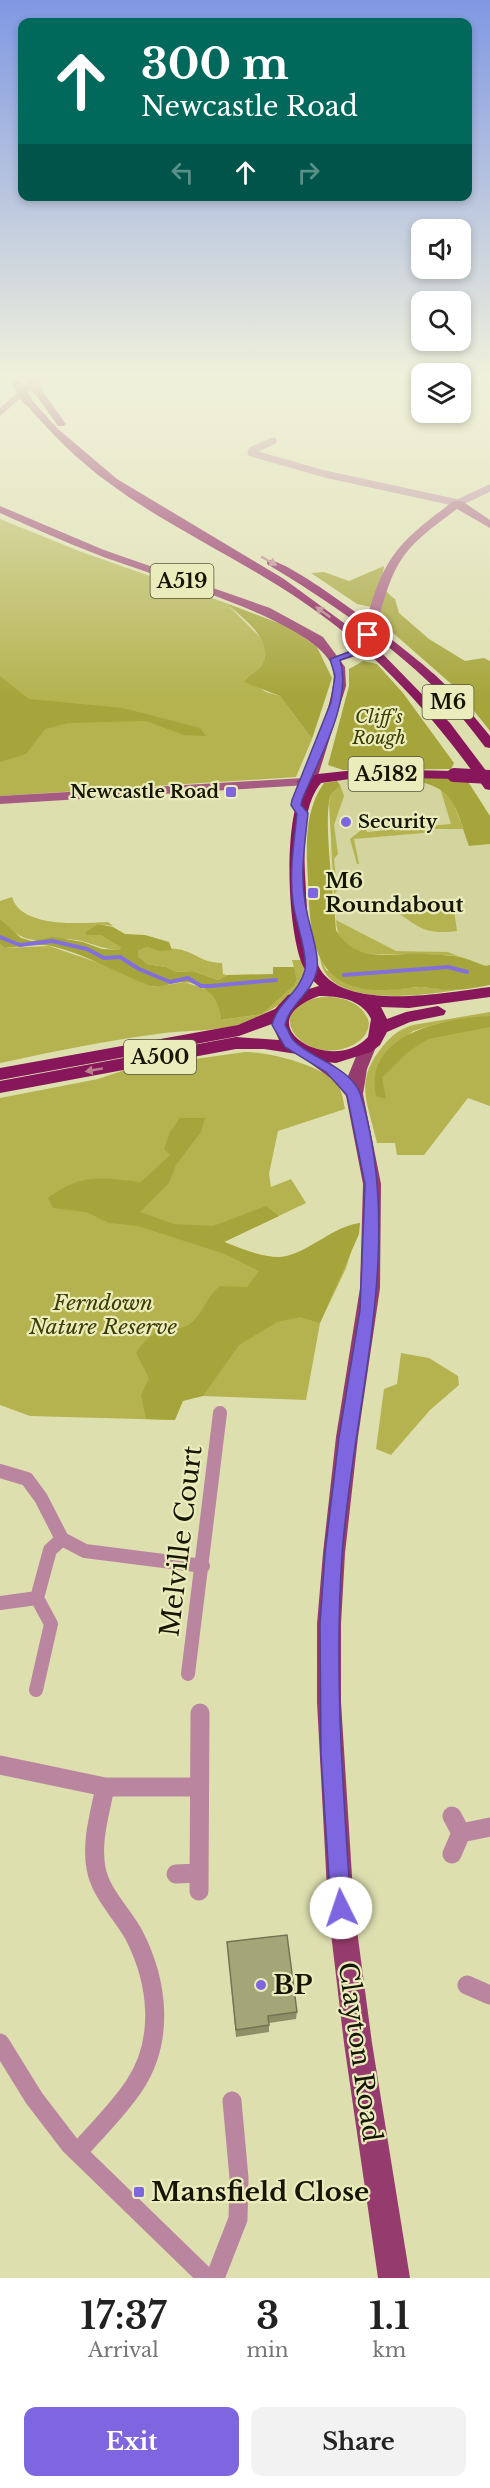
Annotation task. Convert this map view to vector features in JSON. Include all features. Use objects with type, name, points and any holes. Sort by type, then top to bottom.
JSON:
[{"type":"highway","name":"M6","points":[[114,484],[282,582],[356,636],[416,690],[461,743],[490,786]]},
{"type":"highway","name":"M6","points":[[137,484],[297,577],[355,617],[449,694],[490,744]]},
{"type":"highway","name":"M6","points":[[399,653],[454,709],[490,756]]},
{"type":"highway","name":"M6","points":[[416,690],[490,801]]},
{"type":"highway","name":"A5182","points":[[303,782],[364,773],[490,777]]},
{"type":"highway","points":[[318,778],[308,805],[302,813],[297,882],[303,933],[312,968],[338,992]]},
{"type":"highway","points":[[302,813],[296,805],[303,782]]},
{"type":"highway","points":[[312,968],[299,996],[282,1012],[280,1031],[302,1051],[326,1058],[345,1057],[368,1047],[376,1038],[380,1028],[374,1010],[363,1000]]},
{"type":"highway","points":[[299,996],[318,991],[338,992],[363,1000],[416,1002],[490,992]]},
{"type":"highway","points":[[380,1028],[406,1017],[490,1003]]},
{"type":"highway","name":"A500","points":[[0,1074],[239,1030],[259,1024],[282,1012]]},
{"type":"highway","name":"A500","points":[[0,1087],[236,1043],[264,1043],[302,1051]]},
{"type":"main road","name":"A519","points":[[0,509],[100,552],[276,615],[319,640],[335,659]]},
{"type":"main road","points":[[303,782],[312,776],[340,686],[339,667],[335,659]]},
{"type":"main road","points":[[318,778],[325,756],[320,747]]},
{"type":"main road","points":[[354,1094],[358,1069],[368,1047]]},
{"type":"main road","points":[[302,1051],[339,1076],[354,1094]]},
{"type":"main road","name":"Clayton Road","points":[[354,1094],[372,1184],[370,1288],[347,1437],[334,1553],[329,1624],[329,1702],[341,1908],[358,2043],[394,2278]]},
{"type":"street","points":[[372,484],[458,503],[490,525]]},
{"type":"street","points":[[335,659],[361,650],[372,622],[381,585],[397,551],[458,503],[490,488]]},
{"type":"street","points":[[0,800],[303,782]]},
{"type":"street","points":[[275,784],[298,797]]},
{"type":"street","name":"Melville Court","points":[[189,1674],[220,1413]]},
{"type":"street","points":[[0,1471],[27,1479],[41,1498],[62,1539],[85,1551],[203,1566]]},
{"type":"street","points":[[36,1690],[51,1624],[37,1598],[51,1550],[62,1539]]},
{"type":"street","points":[[0,1603],[37,1598]]},
{"type":"street","points":[[176,1874],[199,1882],[200,1713]]},
{"type":"street","points":[[0,1765],[105,1787],[198,1787]]},
{"type":"street","points":[[78,2152],[139,2080],[151,2052],[156,2026],[151,1971],[123,1916],[100,1882],[95,1862],[95,1840],[105,1787]]},
{"type":"street","points":[[452,1816],[461,1833]]},
{"type":"street","points":[[461,1833],[490,1827]]},
{"type":"street","points":[[452,1854],[461,1833]]},
{"type":"street","points":[[467,1985],[490,1995]]},
{"type":"street","points":[[0,2043],[34,2098],[78,2152],[207,2278]]},
{"type":"street","points":[[215,2278],[237,2219],[239,2178],[232,2101]]},
{"type":"shaded area","points":[[362,776],[359,779],[401,778],[440,788],[451,796],[469,846],[490,844],[490,965],[486,967],[448,952],[396,951],[336,920],[330,853],[337,781],[332,779]]},
{"type":"green space","points":[[0,519],[79,551],[226,603],[263,640],[266,650],[264,662],[255,675],[246,679],[266,692],[280,696],[312,739],[296,777],[0,796]]},
{"type":"green space","points":[[384,566],[383,585],[395,599],[399,613],[429,639],[465,661],[484,658],[490,661],[490,731],[456,688],[377,619],[381,609],[357,604],[311,573],[324,572],[349,581]]},
{"type":"green space","points":[[226,603],[289,627],[317,647],[332,678],[312,739],[280,696],[244,682],[263,663],[264,645],[254,629]]},
{"type":"green space","name":"Cliff's Rough","points":[[363,661],[377,664],[403,693],[454,763],[451,769],[343,770],[328,765],[349,686],[349,669]]},
{"type":"green space","points":[[0,676],[29,699],[123,708],[200,728],[206,736],[184,735],[146,721],[68,723],[45,729],[26,754],[0,762]]},
{"type":"green space","points":[[401,778],[467,780],[490,816],[490,844],[469,846],[459,816],[449,797],[432,786]]},
{"type":"green space","points":[[337,781],[340,785],[331,795],[328,821],[336,930],[350,946],[358,951],[386,955],[454,956],[486,966],[490,965],[490,985],[453,990],[417,987],[385,990],[361,988],[342,982],[329,971],[320,957],[314,940],[309,901],[307,842],[310,817],[317,794],[324,783]]},
{"type":"green space","points":[[340,785],[344,796],[334,825],[338,854],[334,859],[337,891],[334,894],[329,804],[331,795]]},
{"type":"green space","points":[[440,788],[451,796],[463,829],[434,829],[434,832],[354,839],[359,864],[357,864],[350,839],[365,827],[367,832],[451,824]]},
{"type":"green space","points":[[12,897],[27,915],[40,919],[69,923],[108,922],[113,926],[98,924],[86,931],[86,935],[101,935],[122,946],[118,950],[69,939],[39,940],[21,936],[0,919],[0,901]]},
{"type":"green space","points":[[454,910],[457,931],[447,932],[427,930],[400,914]]},
{"type":"green space","points":[[0,919],[21,938],[32,941],[53,937],[83,942],[102,949],[118,950],[121,947],[101,935],[86,935],[86,931],[98,924],[113,927],[125,934],[145,935],[169,942],[172,950],[160,951],[147,947],[138,951],[138,956],[147,964],[166,967],[177,972],[193,971],[218,980],[227,975],[273,974],[273,967],[294,967],[297,979],[295,985],[262,1014],[221,1020],[215,999],[198,985],[183,982],[158,987],[151,986],[64,949],[46,945],[4,948],[0,944]]},
{"type":"green space","points":[[336,920],[396,951],[448,952],[458,956],[375,954],[352,949],[344,943],[338,933]]},
{"type":"green space","points":[[0,944],[4,948],[49,946],[114,968],[154,987],[184,982],[200,987],[208,991],[221,1008],[222,1020],[262,1014],[295,985],[297,979],[292,960],[302,960],[304,974],[298,988],[287,999],[265,1013],[240,1024],[217,1029],[169,1032],[117,1040],[0,1063]]},
{"type":"green space","points":[[147,947],[180,950],[206,960],[222,963],[223,974],[227,975],[218,980],[193,971],[177,972],[166,967],[147,964],[138,956],[138,951]]},
{"type":"green space","points":[[320,956],[326,970],[384,990],[420,987],[456,990],[398,996],[355,992],[338,985],[325,973]]},
{"type":"green space","points":[[322,997],[344,999],[362,1010],[369,1023],[362,1039],[353,1045],[335,1050],[319,1049],[305,1043],[295,1034],[290,1023],[292,1013],[302,1003]]},
{"type":"green space","points":[[490,1012],[490,1016],[440,1023],[413,1031],[379,1062],[382,1078],[411,1043],[490,1023],[490,1106],[468,1098],[424,1155],[397,1155],[395,1143],[377,1143],[365,1093],[368,1071],[383,1046],[404,1028]]},
{"type":"green space","points":[[490,1016],[490,1027],[428,1039],[408,1052],[382,1078],[386,1099],[376,1096],[375,1075],[382,1058],[394,1044],[411,1033],[430,1026],[471,1017]]},
{"type":"green space","name":"Ferndown Nature Reserve","points":[[245,1052],[293,1060],[317,1070],[339,1087],[345,1109],[278,1131],[269,1174],[271,1187],[291,1179],[306,1203],[224,1242],[255,1253],[280,1257],[296,1253],[341,1229],[360,1223],[346,1268],[320,1323],[306,1400],[177,1395],[175,1420],[30,1416],[0,1405],[0,1098],[98,1079],[131,1068]]},
{"type":"green space","points":[[180,1118],[205,1118],[201,1132],[176,1165],[169,1183],[140,1212],[174,1224],[213,1226],[266,1206],[279,1216],[224,1242],[272,1257],[296,1253],[341,1229],[360,1223],[359,1234],[320,1323],[300,1317],[277,1322],[239,1345],[203,1396],[183,1401],[175,1420],[146,1419],[141,1395],[149,1378],[136,1353],[147,1339],[156,1333],[187,1326],[201,1312],[220,1286],[247,1287],[259,1271],[225,1254],[138,1226],[109,1223],[86,1212],[53,1208],[48,1198],[82,1180],[103,1178],[141,1182],[170,1155],[164,1149],[170,1132]]},
{"type":"green space","points":[[401,1353],[429,1358],[458,1376],[459,1385],[430,1410],[391,1455],[376,1449],[384,1389],[397,1384]]},
{"type":"building","name":"BP","points":[[287,1935],[297,2012],[268,2016],[269,2025],[236,2030],[227,1942]]},
{"type":"waterway","points":[[0,937],[20,945],[52,941],[87,949],[104,958],[120,957],[139,969],[170,982],[188,978],[201,986],[211,986],[276,980]]},
{"type":"waterway","points":[[344,975],[448,967],[467,972]]},
{"type":"place","name":"Newcastle Road","points":[[231,792]]},
{"type":"place","name":"Security","points":[[346,822]]},
{"type":"place","name":"M6 Roundabout","points":[[313,893]]},
{"type":"place","name":"BP","points":[[261,1985]]},
{"type":"place","name":"Mansfield Close","points":[[139,2192]]},
{"type":"route","points":[[341,1908],[331,1755],[329,1624],[334,1553],[347,1437],[368,1310],[372,1184],[354,1094],[331,1069],[289,1044],[280,1031],[279,1018],[289,1003],[305,988],[312,968],[298,900],[297,865],[302,813],[296,805],[297,800],[336,702],[340,676],[335,659],[361,650],[368,635]]}]
